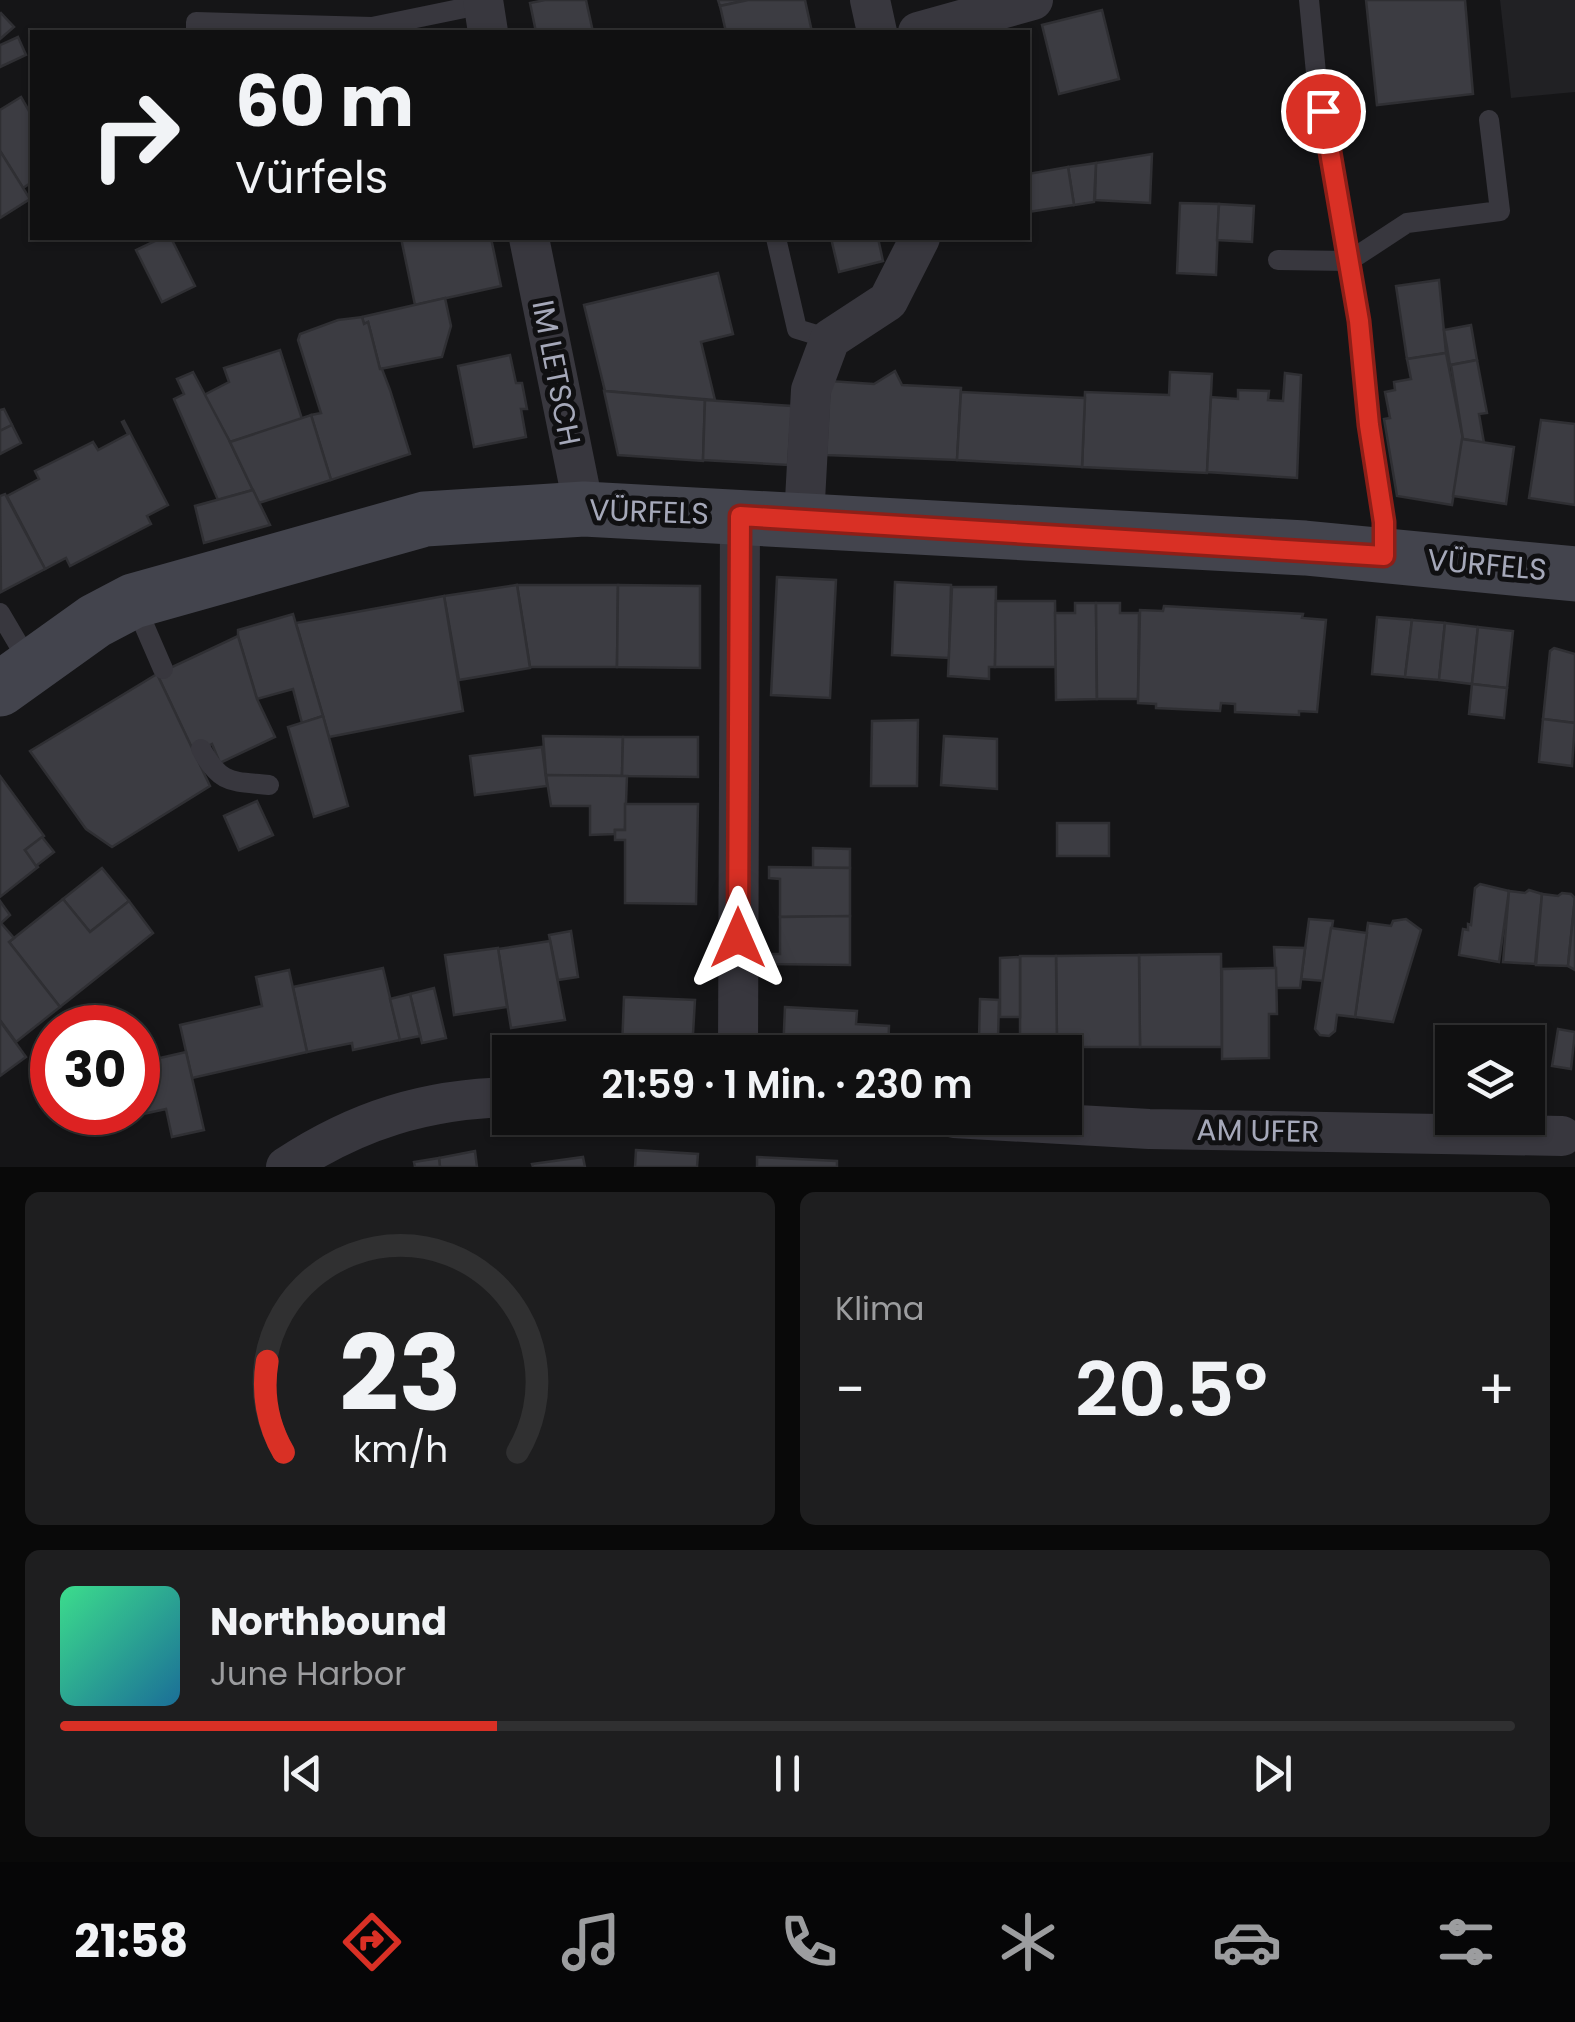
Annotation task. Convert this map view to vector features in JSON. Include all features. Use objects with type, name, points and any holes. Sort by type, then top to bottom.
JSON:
[{"type":"street","points":[[870,0],[877,30]]},
{"type":"street","points":[[925,30],[1033,0]]},
{"type":"street","name":"IM LETSCH","points":[[529,240],[584,509]]},
{"type":"street","points":[[804,519],[811,390],[830,339],[888,301],[919,240]]},
{"type":"street","name":"VÜRFELS","points":[[16,678],[95,620],[133,601],[425,519],[584,509],[804,519],[1384,556],[1575,574]]},
{"type":"street","points":[[738,1035],[740,516]]},
{"type":"street","points":[[286,1167],[355,1128],[419,1106],[492,1097]]},
{"type":"street","name":"AM UFER","points":[[1082,1126],[1562,1136]]},
{"type":"lane","points":[[1309,0],[1316,73],[1349,261],[1384,522],[1384,556]]},
{"type":"lane","points":[[196,30],[196,22],[222,20],[372,27],[485,12]]},
{"type":"lane","points":[[1278,260],[1349,261],[1407,222],[1500,211],[1490,120]]},
{"type":"lane","points":[[776,240],[797,329],[830,339]]},
{"type":"lane","points":[[133,601],[164,669]]},
{"type":"lane","points":[[0,613],[16,678]]},
{"type":"lane","points":[[201,749],[214,772],[234,781],[269,785]]},
{"type":"shaded area","points":[[1500,0],[1575,0],[1575,92],[1511,98]]},
{"type":"building","points":[[586,0],[593,30],[536,30],[530,3]]},
{"type":"building","points":[[718,0],[748,0],[720,6]]},
{"type":"building","points":[[748,0],[805,0],[812,30],[726,30],[720,6]]},
{"type":"building","points":[[1366,0],[1465,0],[1473,94],[1377,105]]},
{"type":"building","points":[[1102,10],[1119,79],[1059,94],[1042,25]]},
{"type":"building","points":[[0,14],[14,27],[0,39]]},
{"type":"building","points":[[18,37],[26,55],[0,67],[0,45]]},
{"type":"building","points":[[21,97],[30,113],[30,183],[23,188],[0,151],[0,110]]},
{"type":"building","points":[[0,151],[30,199],[0,218]]},
{"type":"building","points":[[1152,154],[1150,203],[1095,200],[1096,163]]},
{"type":"building","points":[[1096,163],[1094,202],[1074,205],[1068,167]]},
{"type":"building","points":[[1068,167],[1074,205],[1030,212],[1030,174]]},
{"type":"building","points":[[1180,203],[1219,204],[1216,275],[1177,273]]},
{"type":"building","points":[[1219,204],[1254,206],[1252,242],[1217,240]]},
{"type":"building","points":[[157,240],[172,240],[195,286],[162,302],[136,250]]},
{"type":"building","points":[[401,240],[491,240],[501,286],[415,305]]},
{"type":"building","points":[[831,240],[878,240],[883,261],[839,272]]},
{"type":"building","points":[[718,273],[733,334],[701,342],[715,400],[605,391],[584,305]]},
{"type":"building","points":[[1439,280],[1446,353],[1407,359],[1396,286]]},
{"type":"building","points":[[445,298],[451,326],[442,357],[380,369],[368,322],[364,324],[362,317]]},
{"type":"building","points":[[362,317],[364,324],[368,322],[410,454],[331,480],[311,415],[321,413],[298,340],[300,334],[338,320]]},
{"type":"building","points":[[1471,325],[1477,360],[1450,365],[1444,330]]},
{"type":"building","points":[[280,350],[302,419],[230,442],[204,395],[229,382],[224,368]]},
{"type":"building","points":[[1446,353],[1463,439],[1452,505],[1397,496],[1384,419],[1390,418],[1385,392],[1395,390],[1394,382],[1411,379],[1407,359]]},
{"type":"building","points":[[510,355],[516,383],[522,383],[527,409],[521,409],[526,437],[474,447],[458,366]]},
{"type":"building","points":[[1477,360],[1487,413],[1479,414],[1484,443],[1463,439],[1451,365]]},
{"type":"building","points":[[895,371],[902,385],[961,388],[957,460],[826,455],[830,381],[874,384]]},
{"type":"building","points":[[193,372],[253,490],[218,500],[174,399],[184,394],[177,379]]},
{"type":"building","points":[[1170,372],[1212,374],[1207,473],[1082,467],[1085,392],[1169,395]]},
{"type":"building","points":[[1285,373],[1301,375],[1297,478],[1207,472],[1211,397],[1238,399],[1238,390],[1269,391],[1268,400],[1283,401]]},
{"type":"building","points":[[604,391],[705,400],[703,461],[618,455]]},
{"type":"building","points":[[961,392],[1085,398],[1082,467],[957,460]]},
{"type":"building","points":[[705,400],[792,406],[788,465],[703,460]]},
{"type":"building","points":[[4,409],[12,425],[0,431],[0,410]]},
{"type":"building","points":[[311,415],[331,480],[259,503],[230,442]]},
{"type":"building","points":[[1541,420],[1575,424],[1575,505],[1529,498]]},
{"type":"building","points":[[124,421],[168,505],[147,516],[151,524],[70,566],[66,558],[45,569],[7,496],[39,479],[35,471],[93,442],[98,450],[128,434]]},
{"type":"building","points":[[12,425],[21,443],[0,454],[0,431]]},
{"type":"building","points":[[1462,439],[1514,447],[1506,504],[1453,496]]},
{"type":"building","points":[[253,490],[270,525],[204,543],[195,506]]},
{"type":"building","points":[[5,494],[45,569],[1,592],[0,496]]},
{"type":"building","points":[[777,577],[836,580],[830,698],[771,695]]},
{"type":"building","points":[[895,582],[951,585],[949,658],[892,655]]},
{"type":"building","points":[[517,585],[618,585],[617,667],[530,667]]},
{"type":"building","points":[[517,585],[530,668],[459,680],[444,596]]},
{"type":"building","points":[[618,585],[700,586],[700,668],[617,667]]},
{"type":"building","points":[[952,587],[996,587],[995,667],[989,667],[989,679],[948,676]]},
{"type":"building","points":[[444,596],[463,711],[329,737],[296,623]]},
{"type":"building","points":[[996,601],[1055,601],[1056,667],[995,667]]},
{"type":"building","points":[[1075,603],[1096,603],[1097,699],[1056,700],[1055,613],[1075,613]]},
{"type":"building","points":[[1096,603],[1120,603],[1120,613],[1139,613],[1138,699],[1097,699]]},
{"type":"building","points":[[1164,606],[1303,614],[1302,618],[1326,620],[1317,712],[1235,712],[1235,704],[1221,703],[1220,711],[1156,708],[1156,704],[1138,703],[1140,610],[1163,611]]},
{"type":"building","points":[[293,614],[323,716],[302,723],[293,689],[257,699],[238,636],[238,630]]},
{"type":"building","points":[[1377,617],[1412,620],[1405,677],[1372,674]]},
{"type":"building","points":[[1412,620],[1445,623],[1439,680],[1405,677]]},
{"type":"building","points":[[1445,623],[1478,627],[1472,684],[1439,680]]},
{"type":"building","points":[[1478,627],[1513,631],[1507,688],[1472,684]]},
{"type":"building","points":[[238,636],[257,699],[275,737],[220,763],[212,744],[194,753],[157,674]]},
{"type":"building","points":[[1554,648],[1575,654],[1575,723],[1543,719],[1550,651]]},
{"type":"building","points":[[157,674],[210,786],[112,847],[86,829],[30,751]]},
{"type":"building","points":[[1472,684],[1507,688],[1504,718],[1469,714]]},
{"type":"building","points":[[323,716],[348,806],[314,817],[288,727]]},
{"type":"building","points":[[1543,719],[1575,723],[1572,766],[1539,762]]},
{"type":"building","points":[[918,720],[917,786],[871,786],[872,721]]},
{"type":"building","points":[[543,736],[623,737],[622,776],[546,775]]},
{"type":"building","points":[[944,736],[997,739],[997,789],[941,785]]},
{"type":"building","points":[[623,737],[698,737],[698,777],[622,776]]},
{"type":"building","points":[[542,747],[547,786],[475,795],[470,756]]},
{"type":"building","points":[[546,775],[627,776],[625,830],[590,835],[590,806],[551,806]]},
{"type":"building","points":[[0,776],[44,836],[25,850],[38,867],[0,897]]},
{"type":"building","points":[[257,801],[273,835],[239,850],[224,816]]},
{"type":"building","points":[[625,804],[698,804],[696,904],[625,903],[625,840],[615,840],[615,830],[625,830]]},
{"type":"building","points":[[1057,823],[1109,823],[1109,856],[1057,856]]},
{"type":"building","points":[[42,837],[54,852],[36,866],[25,850]]},
{"type":"building","points":[[813,848],[850,849],[850,868],[813,868]]},
{"type":"building","points":[[769,867],[850,868],[850,916],[780,917],[780,879],[769,878]]},
{"type":"building","points":[[102,868],[129,901],[90,932],[63,899]]},
{"type":"building","points":[[1480,884],[1509,891],[1499,962],[1459,955],[1463,929],[1468,930],[1468,924],[1471,925],[1475,888]]},
{"type":"building","points":[[1509,891],[1542,894],[1535,964],[1503,962]]},
{"type":"building","points":[[1562,893],[1575,898],[1568,966],[1536,965],[1542,894]]},
{"type":"building","points":[[1575,898],[1575,970],[1568,966]]},
{"type":"building","points":[[63,899],[90,932],[129,901],[153,933],[63,1005],[58,1005],[9,942]]},
{"type":"building","points":[[0,901],[10,915],[1,923],[14,938],[9,942],[58,1005],[30,1005],[30,1031],[16,1042],[0,1020]]},
{"type":"building","points":[[850,916],[850,965],[769,964],[769,954],[780,954],[780,917]]},
{"type":"building","points":[[1309,919],[1333,921],[1324,981],[1301,979]]},
{"type":"building","points":[[1406,919],[1421,930],[1393,1022],[1355,1017],[1368,923],[1391,926],[1393,921]]},
{"type":"building","points":[[1331,928],[1367,933],[1355,1017],[1337,1015],[1335,1031],[1329,1036],[1320,1035],[1315,1029]]},
{"type":"building","points":[[571,931],[578,977],[558,980],[549,935]]},
{"type":"building","points":[[550,941],[565,1020],[511,1028],[498,949]]},
{"type":"building","points":[[1274,947],[1305,948],[1300,988],[1276,988]]},
{"type":"building","points":[[498,948],[507,1007],[454,1015],[445,955]]},
{"type":"building","points":[[1221,954],[1222,1047],[1140,1047],[1139,955]]},
{"type":"building","points":[[1139,955],[1140,1047],[1082,1047],[1082,1035],[1057,1035],[1056,956]]},
{"type":"building","points":[[1020,956],[1056,956],[1057,1035],[1020,1035]]},
{"type":"building","points":[[1020,957],[1020,1017],[1000,1017],[1000,958]]},
{"type":"building","points":[[383,968],[400,1040],[353,1050],[352,1043],[307,1052],[293,987]]},
{"type":"building","points":[[1276,968],[1277,1014],[1269,1014],[1269,1058],[1222,1059],[1222,969]]},
{"type":"building","points":[[289,970],[307,1052],[192,1078],[180,1025],[262,1006],[256,977]]},
{"type":"building","points":[[434,988],[446,1038],[422,1043],[410,994]]},
{"type":"building","points":[[410,994],[420,1036],[400,1040],[390,999]]},
{"type":"building","points":[[624,997],[695,1000],[693,1035],[623,1035]]},
{"type":"building","points":[[980,999],[999,1000],[998,1035],[979,1035]]},
{"type":"building","points":[[785,1007],[857,1011],[856,1024],[889,1026],[889,1035],[784,1035]]},
{"type":"building","points":[[0,1021],[26,1057],[0,1076]]},
{"type":"building","points":[[1558,1029],[1575,1032],[1571,1069],[1552,1066]]},
{"type":"building","points":[[186,1052],[204,1130],[172,1137],[166,1109],[160,1110],[160,1058]]},
{"type":"building","points":[[636,1150],[698,1154],[697,1167],[635,1167]]},
{"type":"building","points":[[475,1151],[477,1167],[440,1167],[439,1158]]},
{"type":"building","points":[[583,1157],[585,1167],[532,1164]]},
{"type":"building","points":[[757,1157],[837,1161],[837,1167],[757,1167]]},
{"type":"building","points":[[439,1158],[440,1167],[415,1167],[414,1162]]},
{"type":"route","points":[[738,938],[740,516],[1305,548],[1384,556],[1384,522],[1359,321],[1323,111]]}]
